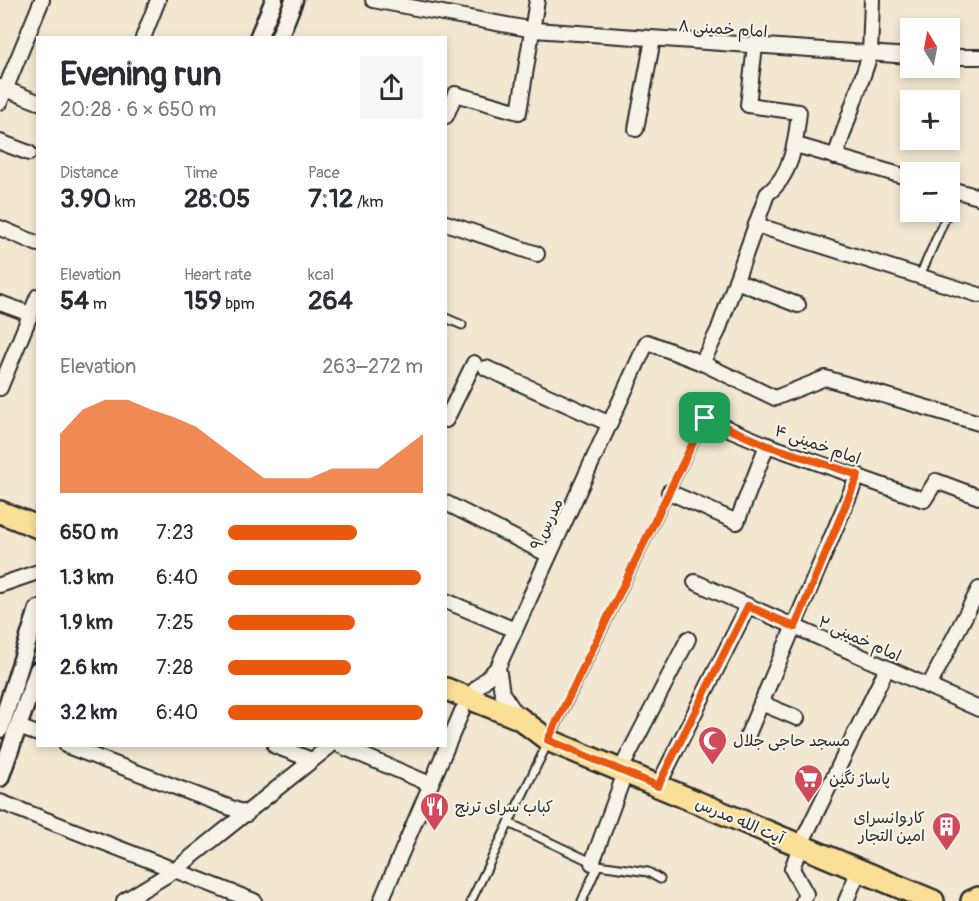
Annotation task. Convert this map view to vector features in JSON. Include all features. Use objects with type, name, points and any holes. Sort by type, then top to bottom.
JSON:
[{"type":"main road","points":[[0,512],[36,526]]},
{"type":"main road","name":"آیت الله مدرس","points":[[447,690],[458,704],[523,736],[548,740],[933,901]]},
{"type":"main road","name":"آیت الله مدرس","points":[[458,704],[519,718],[548,740]]},
{"type":"main road","points":[[972,901],[979,898]]},
{"type":"street","points":[[36,101],[2,92],[42,0]]},
{"type":"street","points":[[144,36],[158,0]]},
{"type":"street","points":[[259,36],[274,0]]},
{"type":"street","points":[[280,36],[294,0]]},
{"type":"street","name":"امام خمینی ۸","points":[[374,0],[534,30],[900,56]]},
{"type":"street","points":[[447,114],[455,94],[519,112],[537,0]]},
{"type":"street","points":[[835,157],[870,55],[872,0]]},
{"type":"street","points":[[636,129],[653,39]]},
{"type":"street","points":[[755,46],[748,105],[799,112],[796,145],[779,185],[767,194],[718,331],[702,363],[774,398],[825,378],[979,423]]},
{"type":"street","points":[[960,57],[979,57]]},
{"type":"street","points":[[0,142],[29,153]]},
{"type":"street","points":[[796,145],[900,175]]},
{"type":"street","points":[[960,192],[979,197]]},
{"type":"street","points":[[447,223],[537,254]]},
{"type":"street","points":[[756,225],[979,295]]},
{"type":"street","points":[[0,228],[36,243]]},
{"type":"street","points":[[736,281],[798,305]]},
{"type":"street","points":[[0,388],[36,300]]},
{"type":"street","points":[[0,303],[30,314]]},
{"type":"street","name":"مدرس ۹","points":[[498,668],[647,342],[702,363]]},
{"type":"street","points":[[447,418],[480,366],[610,424]]},
{"type":"street","name":"امام خمینی ۴","points":[[705,418],[766,445],[858,475],[924,500],[936,481],[979,497]]},
{"type":"street","points":[[669,492],[736,522],[766,445]]},
{"type":"street","points":[[746,739],[858,475]]},
{"type":"street","points":[[447,504],[549,555]]},
{"type":"street","points":[[0,585],[36,573]]},
{"type":"street","name":"امام خمینی ۲","points":[[695,582],[979,709]]},
{"type":"street","points":[[929,686],[979,589]]},
{"type":"street","points":[[447,601],[515,630]]},
{"type":"street","points":[[658,786],[748,606]]},
{"type":"street","points":[[2,720],[36,615]]},
{"type":"street","points":[[595,864],[623,772],[688,639]]},
{"type":"street","points":[[447,735],[458,704],[498,668]]},
{"type":"street","points":[[498,668],[502,693],[519,718]]},
{"type":"street","points":[[803,901],[806,894],[792,869],[800,846],[887,668]]},
{"type":"street","points":[[0,778],[36,676]]},
{"type":"street","points":[[761,703],[796,718]]},
{"type":"street","points":[[18,727],[36,734]]},
{"type":"street","points":[[70,747],[246,814]]},
{"type":"street","points":[[277,747],[312,760]]},
{"type":"street","points":[[124,901],[175,870],[329,747]]},
{"type":"street","points":[[342,747],[430,784]]},
{"type":"street","points":[[381,901],[443,747]]},
{"type":"street","points":[[0,802],[254,901]]},
{"type":"street","points":[[846,901],[859,870]]},
{"type":"lane","points":[[919,278],[944,222]]},
{"type":"lane","points":[[447,318],[462,325]]},
{"type":"lane","points":[[471,901],[705,418]]},
{"type":"lane","points":[[508,823],[595,864],[648,872],[660,879]]},
{"type":"lane","points":[[582,901],[595,864]]},
{"type":"place","name":"مسجد حاجی جلال","points":[[712,766]]},
{"type":"place","name":"پاساژ نگین","points":[[808,804]]},
{"type":"place","name":"کباب سرای ترنج","points":[[434,832]]},
{"type":"place","name":"کاروانسرای امین التجار","points":[[946,852]]},
{"type":"route","points":[[705,418],[766,445],[858,475],[795,627],[748,606],[658,786],[548,740],[705,418]]}]
